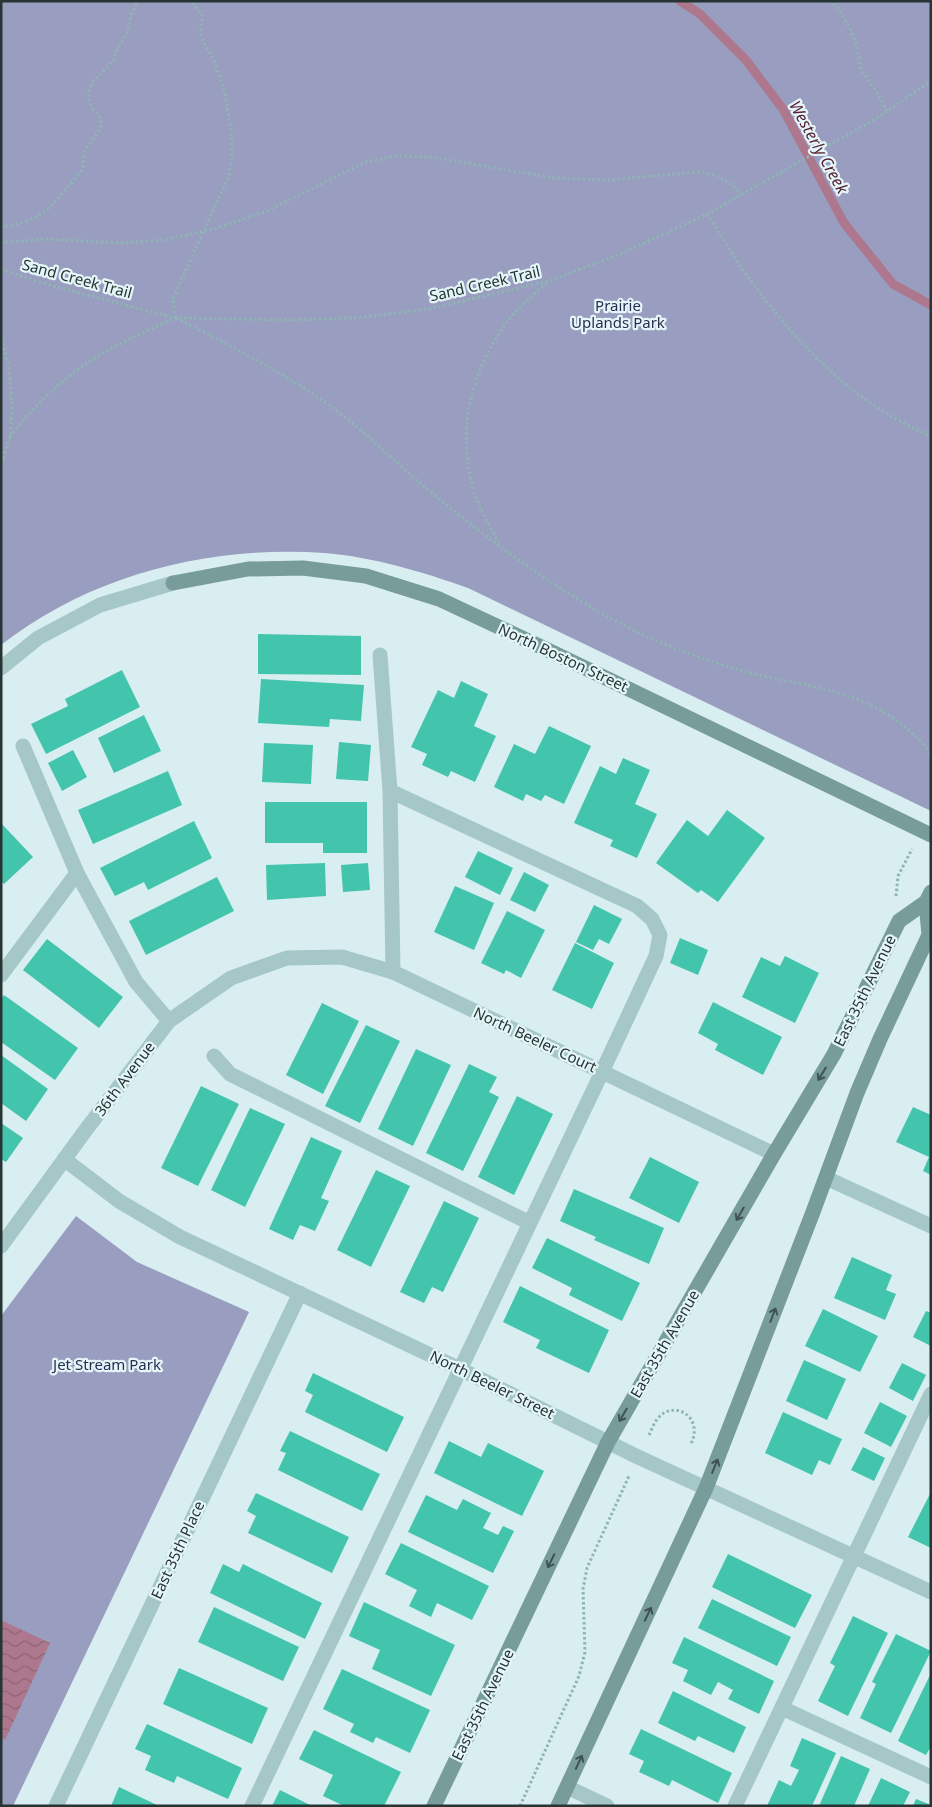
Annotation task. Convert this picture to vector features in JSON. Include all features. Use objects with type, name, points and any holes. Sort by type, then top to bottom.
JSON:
[{"type":"street","name":"North Boston Street","points":[[1,668],[38,638],[100,606],[173,583],[248,569],[303,568],[366,576],[439,599],[931,835]]},
{"type":"street","points":[[380,655],[390,791],[393,972]]},
{"type":"street","points":[[23,746],[77,873],[136,982],[169,1022]]},
{"type":"street","points":[[252,1806],[602,1072],[656,956],[660,935],[652,919],[637,906],[390,791]]},
{"type":"street","points":[[1,976],[77,873]]},
{"type":"street","name":"East 35th Avenue","points":[[434,1806],[608,1442],[774,1154],[834,1054],[899,921],[928,897]]},
{"type":"street","name":"East 35th Avenue","points":[[558,1806],[706,1488],[857,1094],[876,1048],[929,935],[928,897]]},
{"type":"street","name":"North Beeler Court","points":[[287,958],[342,957],[393,972],[774,1154]]},
{"type":"street","name":"36th Avenue","points":[[1,1246],[64,1159],[169,1022],[231,978],[287,958]]},
{"type":"street","points":[[214,1056],[230,1074],[530,1223]]},
{"type":"street","name":"North Beeler Street","points":[[64,1159],[119,1201],[180,1237],[460,1369],[608,1442],[931,1592]]},
{"type":"street","points":[[826,1178],[931,1226]]},
{"type":"street","name":"East 35th Place","points":[[56,1806],[300,1293]]},
{"type":"street","points":[[735,1806],[853,1556],[927,1412],[931,1394]]},
{"type":"street","points":[[782,1708],[931,1777]]},
{"type":"street","points":[[568,1787],[607,1806]]},
{"type":"path","points":[[1,227],[16,225],[34,218],[52,207],[82,170],[85,149],[101,128],[101,118],[93,109],[88,97],[93,81],[114,60],[116,50],[128,32],[131,15],[138,1]]},
{"type":"path","points":[[175,318],[173,298],[202,231],[229,176],[232,155],[231,130],[225,93],[214,60],[201,37],[203,17],[192,1]]},
{"type":"path","points":[[829,1],[839,9],[849,26],[857,47],[862,69],[887,111]]},
{"type":"path","name":"Sand Creek Trail","points":[[1,269],[42,283],[175,318],[291,320],[355,318],[428,309],[549,281],[623,253],[707,214],[877,118],[931,81]]},
{"type":"path","points":[[1,243],[46,239],[121,243],[163,240],[214,229],[267,211],[366,162],[396,156],[431,157],[554,178],[608,180],[698,172],[716,175],[731,184],[742,194]]},
{"type":"path","points":[[707,214],[750,280],[783,322],[827,369],[866,402],[904,425],[931,436]]},
{"type":"path","points":[[500,546],[476,497],[469,468],[466,421],[476,379],[495,340],[515,312],[549,281]]},
{"type":"path","points":[[10,437],[28,413],[72,373],[118,344],[175,318]]},
{"type":"path","points":[[175,318],[254,358],[322,400],[352,423],[422,484],[500,546],[546,578],[595,608],[632,629],[675,648],[750,673],[824,688],[861,700],[890,716],[910,731],[931,755]]},
{"type":"path","points":[[1,338],[8,367],[12,400],[10,437],[1,466]]},
{"type":"path","points":[[895,902],[898,876],[910,852]]},
{"type":"path","points":[[649,1435],[659,1417],[667,1411],[677,1411],[686,1414],[692,1420],[695,1428],[691,1444]]},
{"type":"path","points":[[520,1806],[580,1676],[585,1652],[583,1598],[587,1568],[629,1476]]},
{"type":"green space","name":"Prairie Uplands Park","points":[[1,1],[931,1],[931,811],[468,588],[416,571],[361,558],[325,553],[239,554],[196,560],[154,569],[113,583],[74,600],[36,620],[1,645]]},
{"type":"green space","name":"Jet Stream Park","points":[[76,1216],[137,1262],[249,1312],[13,1806],[1,1806],[1,1316]]},
{"type":"water","points":[[1,1620],[50,1643],[5,1740],[1,1738]]},
{"type":"building","points":[[258,634],[361,636],[361,675],[258,674]]},
{"type":"building","points":[[122,670],[140,707],[46,754],[31,724],[68,706],[65,699]]},
{"type":"building","points":[[261,679],[364,685],[361,721],[330,719],[329,727],[258,723]]},
{"type":"building","points":[[461,681],[488,694],[474,726],[496,736],[475,782],[451,771],[448,777],[422,765],[427,754],[411,747],[438,690],[454,698]]},
{"type":"building","points":[[144,715],[161,751],[114,773],[98,738]]},
{"type":"building","points":[[549,726],[591,746],[564,804],[545,795],[541,801],[526,794],[523,801],[494,787],[514,744],[535,754]]},
{"type":"building","points":[[339,742],[371,745],[368,781],[336,779]]},
{"type":"building","points":[[264,743],[313,745],[311,784],[262,782]]},
{"type":"building","points":[[73,750],[87,777],[62,791],[48,763]]},
{"type":"building","points":[[623,758],[650,770],[635,804],[657,814],[637,858],[610,846],[613,840],[574,823],[600,766],[616,774]]},
{"type":"building","points":[[168,771],[182,805],[93,844],[78,810]]},
{"type":"building","points":[[265,802],[367,802],[367,853],[323,853],[323,843],[265,843]]},
{"type":"building","points":[[727,810],[765,838],[718,902],[701,890],[698,893],[656,863],[687,820],[708,836]]},
{"type":"building","points":[[194,821],[212,858],[148,890],[144,882],[115,896],[100,868]]},
{"type":"building","points":[[1,823],[33,857],[4,884],[1,881]]},
{"type":"building","points":[[478,851],[513,868],[500,895],[465,877]]},
{"type":"building","points":[[325,863],[326,896],[267,900],[266,865]]},
{"type":"building","points":[[368,863],[370,890],[343,892],[341,865]]},
{"type":"building","points":[[524,872],[549,885],[535,912],[510,900]]},
{"type":"building","points":[[217,877],[234,911],[146,955],[129,921]]},
{"type":"building","points":[[455,886],[494,903],[474,950],[434,932]]},
{"type":"building","points":[[594,905],[622,919],[609,944],[599,939],[593,950],[576,942]]},
{"type":"building","points":[[507,911],[545,930],[521,978],[506,970],[504,974],[481,963]]},
{"type":"building","points":[[680,938],[708,950],[698,975],[670,963]]},
{"type":"building","points":[[47,939],[123,997],[99,1028],[23,970]]},
{"type":"building","points":[[575,943],[614,963],[592,1009],[552,990]]},
{"type":"building","points":[[785,956],[819,973],[795,1023],[742,997],[761,957],[780,966]]},
{"type":"building","points":[[4,995],[78,1048],[55,1080],[1,1042],[1,999]]},
{"type":"building","points":[[713,1002],[782,1037],[763,1075],[715,1050],[718,1044],[698,1033]]},
{"type":"building","points":[[322,1003],[359,1021],[323,1094],[286,1075]]},
{"type":"building","points":[[366,1025],[400,1041],[360,1123],[325,1106]]},
{"type":"building","points":[[416,1049],[451,1065],[413,1146],[378,1129]]},
{"type":"building","points":[[1,1055],[48,1089],[26,1121],[1,1103]]},
{"type":"building","points":[[469,1064],[497,1077],[489,1092],[499,1097],[463,1171],[426,1153]]},
{"type":"building","points":[[201,1086],[239,1104],[198,1186],[161,1168]]},
{"type":"building","points":[[517,1096],[553,1114],[514,1195],[478,1177]]},
{"type":"building","points":[[913,1107],[931,1115],[931,1175],[923,1171],[929,1157],[896,1142]]},
{"type":"building","points":[[250,1108],[285,1124],[245,1207],[211,1190]]},
{"type":"building","points":[[1,1123],[23,1138],[6,1162],[1,1159]]},
{"type":"building","points":[[311,1137],[342,1151],[321,1198],[329,1201],[315,1231],[300,1225],[293,1240],[269,1229]]},
{"type":"building","points":[[650,1157],[699,1182],[679,1223],[629,1198]]},
{"type":"building","points":[[376,1170],[410,1186],[371,1267],[337,1250]]},
{"type":"building","points":[[574,1189],[664,1228],[649,1264],[594,1240],[596,1237],[560,1221]]},
{"type":"building","points":[[444,1201],[479,1218],[443,1292],[432,1287],[424,1303],[400,1292]]},
{"type":"building","points":[[547,1238],[640,1283],[622,1321],[569,1295],[572,1288],[532,1268]]},
{"type":"building","points":[[852,1257],[892,1275],[886,1290],[896,1294],[885,1320],[834,1298]]},
{"type":"building","points":[[520,1286],[609,1330],[589,1373],[536,1348],[540,1340],[503,1322]]},
{"type":"building","points":[[823,1309],[878,1336],[860,1372],[805,1346]]},
{"type":"building","points":[[926,1311],[931,1313],[931,1346],[913,1337]]},
{"type":"building","points":[[804,1360],[846,1379],[827,1420],[786,1401]]},
{"type":"building","points":[[902,1363],[926,1375],[913,1401],[889,1388]]},
{"type":"building","points":[[313,1373],[404,1417],[387,1452],[305,1412],[313,1395],[305,1391]]},
{"type":"building","points":[[880,1402],[907,1416],[891,1447],[864,1433]]},
{"type":"building","points":[[783,1412],[842,1439],[830,1465],[819,1460],[812,1475],[765,1453]]},
{"type":"building","points":[[290,1431],[380,1474],[362,1511],[278,1470],[286,1453],[280,1451]]},
{"type":"building","points":[[449,1441],[481,1457],[488,1443],[544,1471],[522,1516],[434,1473]]},
{"type":"building","points":[[863,1447],[885,1458],[874,1481],[851,1470]]},
{"type":"building","points":[[931,1492],[931,1548],[908,1537]]},
{"type":"building","points":[[256,1493],[349,1537],[332,1573],[248,1533],[256,1516],[247,1511]]},
{"type":"building","points":[[426,1495],[457,1510],[463,1499],[491,1513],[483,1528],[498,1535],[503,1526],[514,1531],[493,1573],[408,1532]]},
{"type":"building","points":[[401,1543],[489,1586],[472,1620],[437,1603],[431,1617],[409,1606],[417,1590],[385,1574]]},
{"type":"building","points":[[728,1554],[812,1595],[795,1628],[712,1587]]},
{"type":"building","points":[[223,1564],[239,1572],[243,1564],[322,1603],[305,1639],[210,1593]]},
{"type":"building","points":[[712,1599],[791,1637],[777,1666],[698,1628]]},
{"type":"building","points":[[364,1602],[455,1645],[431,1696],[372,1669],[380,1650],[349,1636]]},
{"type":"building","points":[[214,1607],[299,1647],[283,1681],[198,1642]]},
{"type":"building","points":[[853,1616],[888,1633],[848,1716],[818,1701],[835,1666],[830,1663]]},
{"type":"building","points":[[896,1634],[931,1651],[891,1733],[860,1718],[876,1684],[872,1682]]},
{"type":"building","points":[[684,1637],[774,1681],[759,1714],[728,1699],[733,1690],[718,1682],[711,1695],[683,1681],[688,1670],[672,1663]]},
{"type":"building","points":[[179,1668],[268,1708],[252,1744],[163,1704]]},
{"type":"building","points":[[342,1669],[430,1710],[410,1753],[376,1737],[373,1743],[350,1732],[354,1724],[323,1709]]},
{"type":"building","points":[[931,1673],[931,1746],[926,1755],[898,1741]]},
{"type":"building","points":[[673,1691],[746,1727],[734,1753],[698,1736],[695,1741],[658,1723]]},
{"type":"building","points":[[147,1724],[242,1768],[228,1799],[177,1776],[174,1783],[145,1770],[151,1756],[135,1749]]},
{"type":"building","points":[[641,1729],[732,1773],[718,1803],[672,1780],[669,1786],[639,1772],[644,1761],[629,1754]]},
{"type":"building","points":[[314,1730],[401,1772],[384,1806],[344,1806],[323,1796],[333,1775],[299,1759]]},
{"type":"building","points":[[802,1738],[836,1753],[812,1806],[767,1806],[779,1780],[791,1786],[799,1770],[790,1766]]},
{"type":"building","points":[[841,1756],[870,1769],[854,1806],[819,1806]]},
{"type":"building","points":[[881,1778],[910,1792],[903,1806],[868,1806]]},
{"type":"building","points":[[119,1787],[159,1806],[111,1806]]},
{"type":"building","points":[[280,1790],[312,1806],[272,1806]]},
{"type":"building","points":[[916,1799],[931,1805],[931,1806],[913,1806]]},
{"type":"waterway","name":"Westerly Creek","points":[[680,1],[700,14],[745,59],[783,109],[844,223],[893,284],[931,305]]}]
